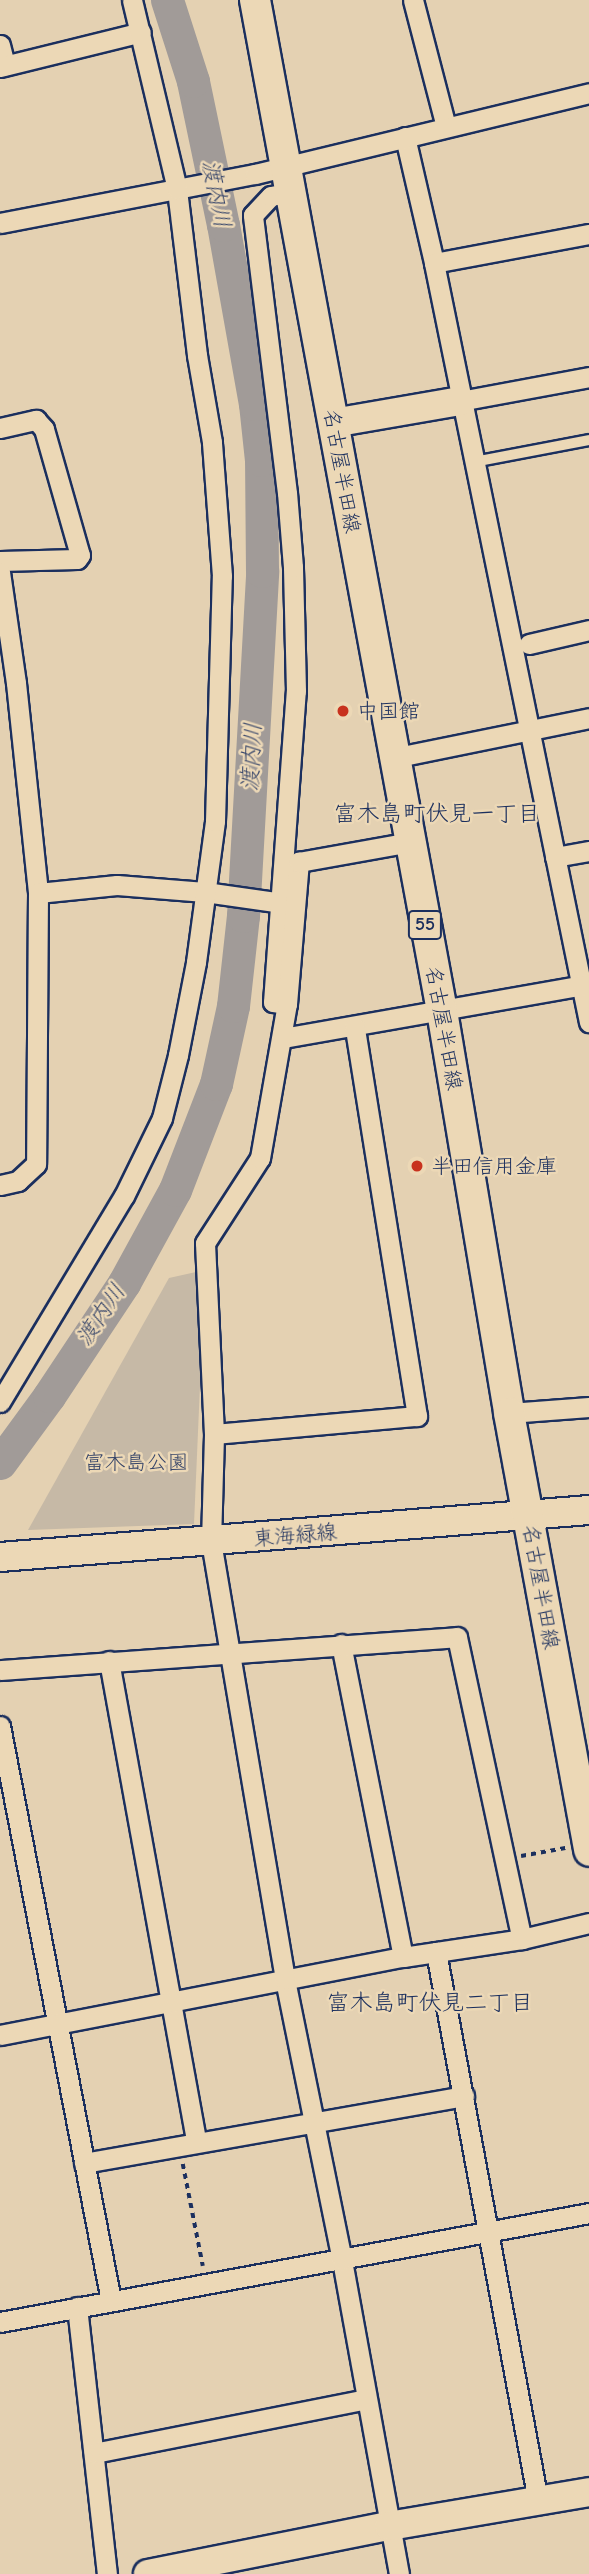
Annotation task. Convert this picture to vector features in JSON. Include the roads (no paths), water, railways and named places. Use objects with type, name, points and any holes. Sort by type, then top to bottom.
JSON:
[{"type":"main road","name":"名古屋半田線","points":[[255,0],[442,1012],[582,1849]]},
{"type":"main road","points":[[333,423],[460,401]]},
{"type":"main road","name":"東海緑線","points":[[0,1557],[589,1510]]},
{"type":"main road","points":[[148,2574],[389,2526],[589,2492]]},
{"type":"street","points":[[0,1402],[124,1196],[162,1118],[211,893],[222,576],[212,442],[197,355],[177,190],[132,0]]},
{"type":"street","points":[[413,0],[446,127]]},
{"type":"street","points":[[0,45],[3,66],[141,32]]},
{"type":"street","points":[[287,1004],[273,1002],[296,691],[293,567],[287,493],[253,215],[289,178],[405,137],[589,93]]},
{"type":"street","points":[[405,137],[434,263],[555,857],[585,985],[589,1022]]},
{"type":"street","points":[[0,223],[255,174],[289,178]]},
{"type":"street","points":[[434,263],[589,234]]},
{"type":"street","points":[[460,401],[589,377]]},
{"type":"street","points":[[0,428],[36,420],[44,429],[80,555],[77,559],[0,561]]},
{"type":"street","points":[[0,572],[9,707],[38,893],[36,1164],[18,1181],[0,1185]]},
{"type":"street","points":[[529,644],[589,630]]},
{"type":"street","points":[[393,758],[589,718]]},
{"type":"street","points":[[399,2574],[342,2260],[285,1979],[211,1542],[214,1434],[205,1243],[260,1158],[287,1004],[299,862],[410,842]]},
{"type":"street","points":[[555,857],[589,851]]},
{"type":"street","points":[[38,893],[117,885],[211,893],[282,903]]},
{"type":"street","points":[[282,1038],[585,985]]},
{"type":"street","points":[[214,1434],[417,1416],[355,1027]]},
{"type":"street","points":[[509,1413],[589,1407]]},
{"type":"street","points":[[0,1670],[457,1637],[522,1938]]},
{"type":"street","points":[[341,1644],[403,1957]]},
{"type":"street","points":[[109,1661],[171,2000],[188,2143]]},
{"type":"street","points":[[0,1726],[111,2301]]},
{"type":"street","points":[[0,2035],[58,2026],[171,2000],[522,1938],[589,1923]]},
{"type":"street","points":[[436,1952],[538,2501]]},
{"type":"street","points":[[85,2163],[464,2096]]},
{"type":"street","points":[[0,2322],[589,2213]]},
{"type":"street","points":[[77,2307],[107,2574]]},
{"type":"street","points":[[94,2454],[366,2399]]},
{"type":"lane","points":[[474,462],[589,440]]},
{"type":"waterway","name":"渡内川","points":[[0,1463],[49,1396],[124,1283],[175,1190],[216,1084],[233,1006],[243,916],[262,571],[261,460],[255,404],[223,225],[193,81],[167,0]]},
{"type":"place","name":"中国館","points":[[343,711]]},
{"type":"place","name":"半田信用金庫","points":[[417,1166]]},
{"type":"district","name":"富木島町伏見一丁目","points":[[437,814]]},
{"type":"district","name":"富木島町伏見二丁目","points":[[430,2003]]},
{"type":"park label","name":"富木島公園","points":[[136,1462]]}]
